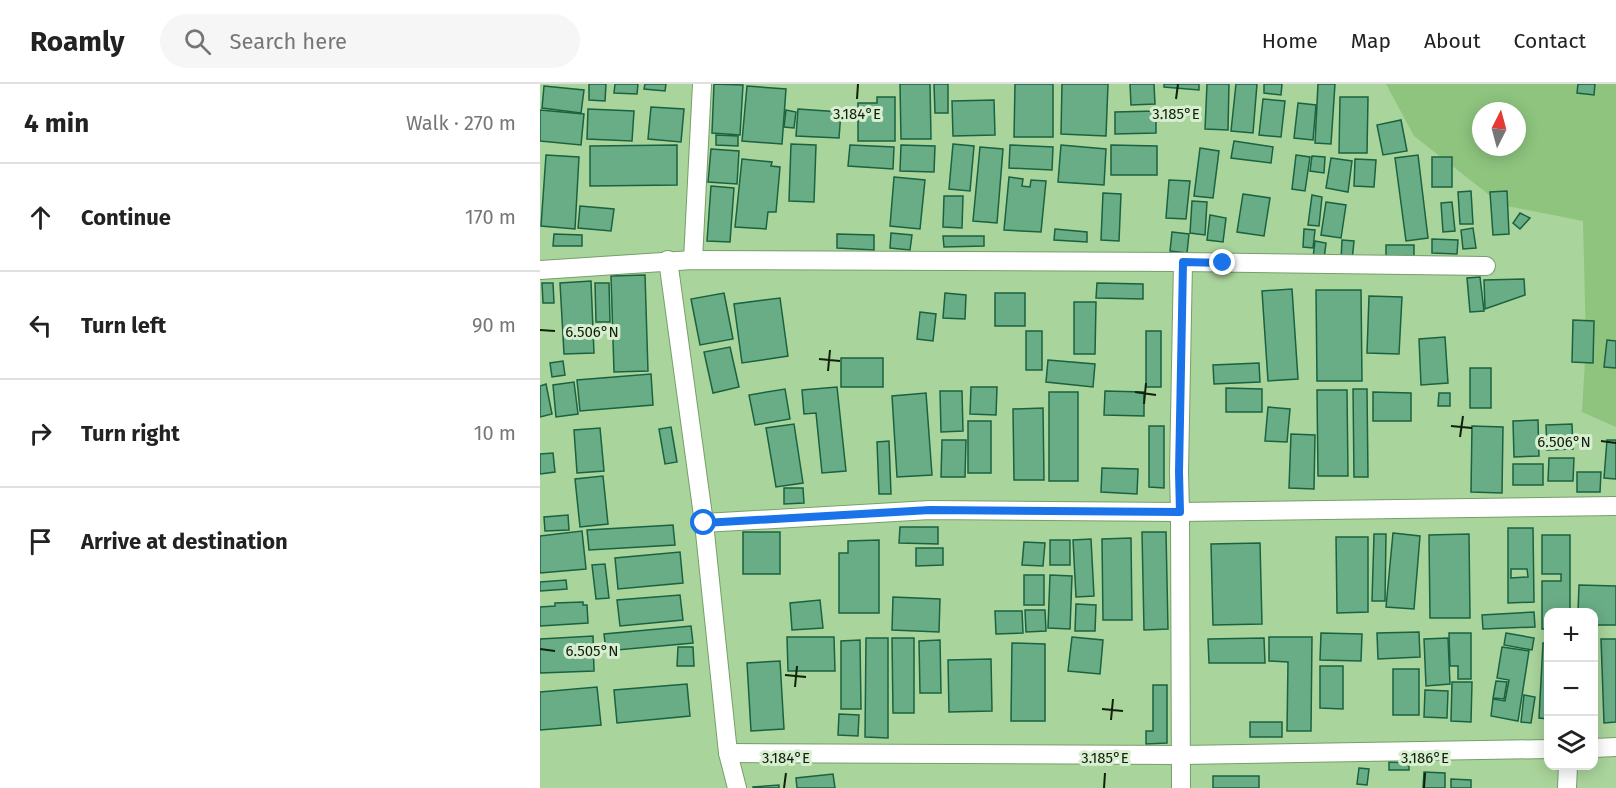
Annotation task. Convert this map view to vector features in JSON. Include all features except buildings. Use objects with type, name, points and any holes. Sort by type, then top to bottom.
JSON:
[{"type":"street","points":[[693,260],[702,84]]},
{"type":"street","points":[[668,260],[704,523],[728,753],[737,788]]},
{"type":"street","points":[[540,270],[668,260],[1486,266]]},
{"type":"street","points":[[1181,788],[1179,472],[1183,262]]},
{"type":"street","points":[[704,523],[930,510],[1180,512],[1616,506]]},
{"type":"street","points":[[1598,748],[1616,747]]},
{"type":"street","points":[[728,753],[1182,755],[1544,749]]},
{"type":"street","points":[[1567,788],[1568,770]]},
{"type":"green space","points":[[1386,84],[1616,84],[1616,427],[1582,412],[1586,343],[1583,221],[1502,205],[1414,136]]},
{"type":"route","points":[[704,523],[930,510],[1180,512],[1183,262],[1223,263]]}]
